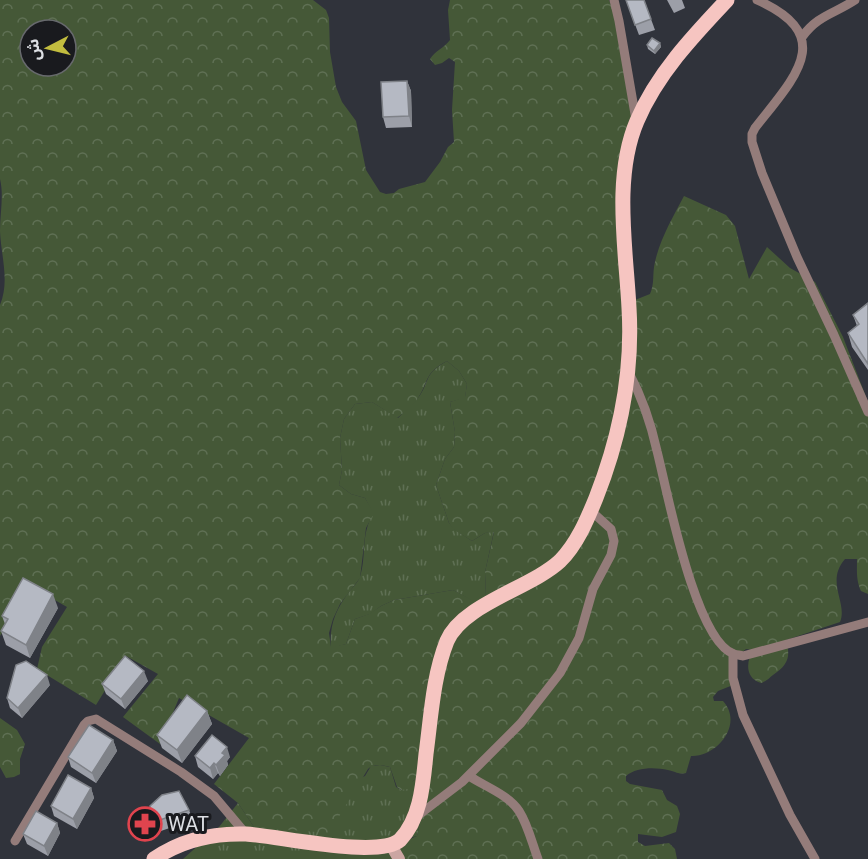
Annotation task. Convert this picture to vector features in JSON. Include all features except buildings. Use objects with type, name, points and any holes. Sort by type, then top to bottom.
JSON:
[{"type":"main road","points":[[154,859],[170,848],[194,840],[211,836],[246,834],[306,844],[396,853],[414,818],[423,779],[437,680],[448,638],[464,619],[558,563],[570,549],[590,510],[612,450],[623,411],[629,373],[629,309],[624,236],[627,153],[636,122],[651,92],[689,40],[728,0]]},
{"type":"street","points":[[614,0],[620,21],[636,122]]},
{"type":"street","points":[[757,0],[790,18],[802,37],[802,60],[790,82],[755,128],[752,142],[762,173],[797,257],[868,412]]},
{"type":"street","points":[[802,37],[814,23],[855,0]]},
{"type":"street","points":[[629,373],[640,396],[657,449],[671,512],[693,590],[719,641],[733,654],[743,656],[868,622]]},
{"type":"street","points":[[414,818],[469,776],[521,723],[560,673],[579,638],[593,589],[611,555],[614,541],[611,529],[590,510]]},
{"type":"street","points":[[733,654],[733,678],[742,715],[790,815],[815,859]]},
{"type":"street","points":[[15,841],[84,725],[96,719],[181,772],[214,796],[246,834]]},
{"type":"street","points":[[469,776],[510,801],[518,810],[538,859]]},
{"type":"green space","points":[[0,0],[313,0],[326,10],[329,18],[330,52],[336,87],[342,102],[356,121],[366,170],[380,192],[386,194],[425,182],[448,147],[454,142],[452,110],[455,62],[449,58],[435,65],[430,59],[450,40],[448,10],[450,0],[609,0],[618,21],[632,115],[625,151],[630,302],[650,294],[660,245],[684,196],[726,215],[735,226],[749,279],[767,247],[790,268],[815,282],[843,337],[868,402],[868,594],[861,591],[859,587],[857,559],[845,559],[837,576],[842,615],[840,622],[786,640],[788,656],[785,664],[761,683],[752,677],[748,669],[753,650],[746,649],[737,656],[733,685],[718,691],[713,697],[714,701],[723,701],[729,710],[731,719],[725,738],[718,745],[701,755],[691,756],[686,773],[652,768],[640,769],[626,776],[626,781],[630,784],[662,790],[667,800],[677,806],[680,814],[676,832],[662,837],[638,834],[638,842],[645,846],[669,843],[675,849],[677,859],[396,859],[403,844],[417,836],[425,799],[420,776],[413,781],[410,789],[401,790],[397,787],[390,767],[382,765],[368,769],[329,833],[254,827],[238,803],[214,784],[249,738],[179,698],[160,744],[123,717],[158,674],[126,656],[96,705],[37,669],[42,647],[67,607],[32,587],[0,636],[0,305],[5,278],[0,231]],"holes":[[[447,361],[459,371],[467,384],[465,397],[450,402],[455,432],[454,447],[445,459],[436,485],[453,529],[472,541],[485,533],[494,532],[485,572],[486,597],[482,605],[453,590],[394,600],[355,619],[346,644],[331,647],[329,633],[333,619],[340,604],[360,578],[366,528],[374,513],[365,498],[351,494],[339,485],[342,470],[340,438],[344,419],[355,404],[372,402],[397,418],[416,401],[430,374],[439,366]]]},
{"type":"green space","points":[[447,361],[459,371],[467,384],[465,398],[450,402],[455,432],[454,447],[445,459],[436,485],[449,523],[454,529],[472,541],[485,533],[494,531],[485,572],[486,597],[482,606],[453,590],[394,600],[370,614],[355,619],[346,644],[331,648],[332,625],[337,611],[360,577],[366,530],[373,513],[365,498],[351,494],[339,485],[342,470],[340,438],[344,419],[355,404],[372,402],[398,418],[418,398],[430,374]]},
{"type":"green space","points":[[0,718],[17,730],[25,744],[20,759],[20,774],[14,777],[6,778],[0,767]]},
{"type":"green space","points":[[371,766],[390,767],[396,787],[401,790],[420,776],[425,799],[417,836],[409,838],[396,859],[183,859],[219,827],[238,803],[254,827],[365,776]]},
{"type":"place","name":"WAT","points":[[145,824]]}]
